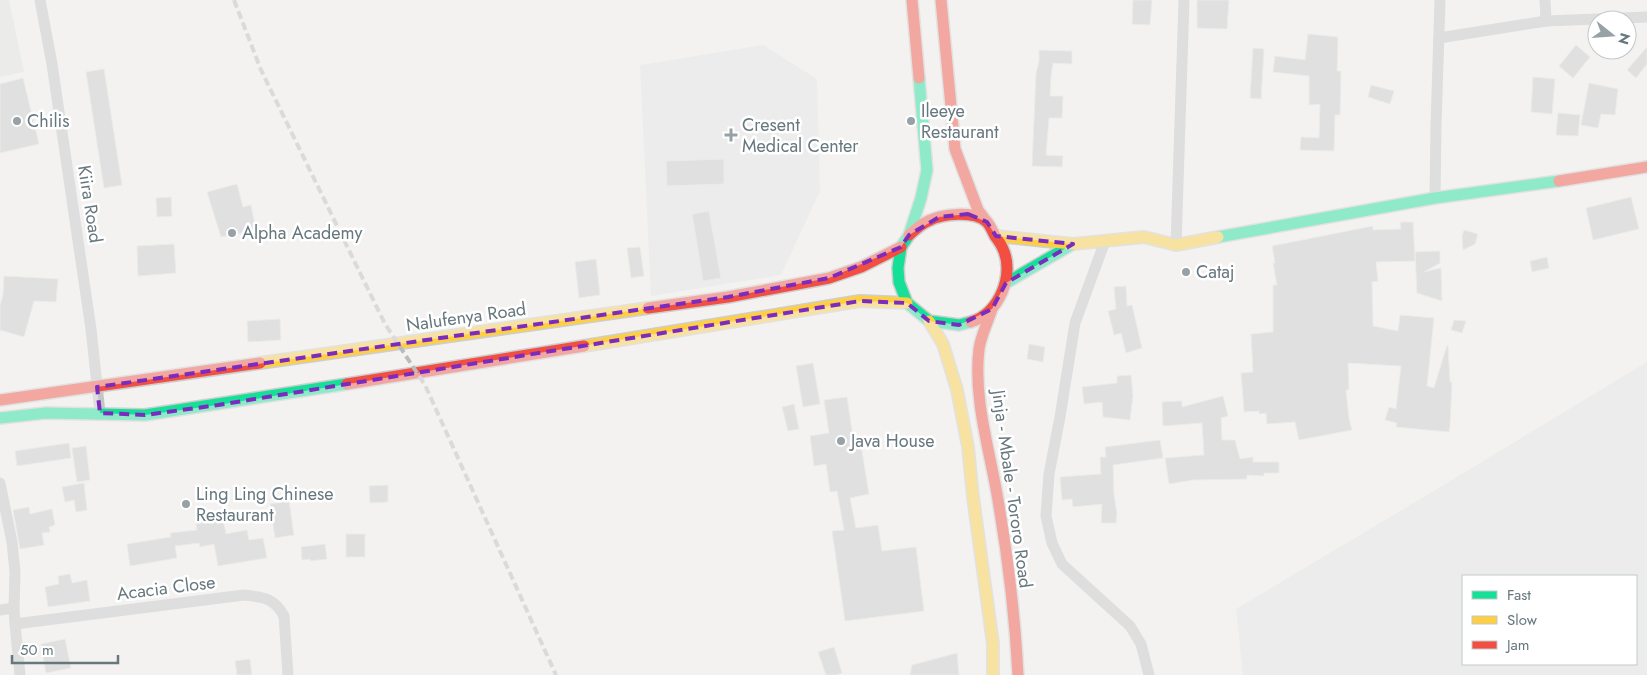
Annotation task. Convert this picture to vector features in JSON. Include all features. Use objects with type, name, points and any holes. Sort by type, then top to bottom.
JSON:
[{"type":"main road","points":[[912,0],[928,170],[909,235],[901,247],[898,268],[899,282],[907,303],[929,321],[943,344],[957,390],[968,447],[993,644],[993,675]]},
{"type":"main road","points":[[929,321],[959,325],[976,320],[992,309],[1006,283],[1007,266],[1004,250],[978,210],[955,149],[941,0]]},
{"type":"main road","points":[[996,236],[1073,244],[1144,237],[1176,246],[1435,198],[1581,178],[1647,166]]},
{"type":"main road","points":[[909,235],[926,222],[939,217],[968,214],[987,222]]},
{"type":"main road","points":[[1006,283],[1073,244]]},
{"type":"main road","name":"Nalufenya Road","points":[[0,400],[728,297],[829,278],[860,267],[901,247]]},
{"type":"main road","points":[[0,418],[46,413],[146,415],[860,301],[907,303]]},
{"type":"main road","name":"Jinja - Mbale - Tororo Road","points":[[992,309],[979,347],[978,370],[980,395],[998,501],[1016,641],[1018,675]]},
{"type":"street","name":"Kiira Road","points":[[40,0],[52,64],[92,329],[100,413]]},
{"type":"street","points":[[1176,246],[1184,0]]},
{"type":"street","points":[[1435,198],[1440,0]]},
{"type":"street","points":[[1545,0],[1546,21]]},
{"type":"street","points":[[1439,38],[1546,21],[1647,17]]},
{"type":"street","points":[[1105,241],[1075,323],[1049,474],[1046,516],[1052,543],[1062,564],[1130,626],[1141,644],[1149,675]]},
{"type":"street","points":[[0,483],[12,542],[15,572],[14,608],[20,675]]},
{"type":"street","name":"Acacia Close","points":[[15,624],[244,595],[260,596],[270,600],[280,608],[284,616],[288,675]]},
{"type":"street","points":[[0,610],[14,608]]},
{"type":"highlighted area","points":[[968,214],[987,222],[996,236],[1073,244],[1006,283],[992,309],[959,325],[929,321],[907,303],[860,301],[218,405],[145,415],[100,413],[97,387],[728,297],[829,278],[901,247],[909,235],[939,217]]},
{"type":"shaded area","points":[[0,0],[9,0],[24,72],[0,77]]},
{"type":"shaded area","name":"Cresent Medical Center","points":[[763,45],[817,79],[820,191],[781,275],[651,296],[640,65]]},
{"type":"shaded area","points":[[1647,362],[1647,675],[1243,675],[1236,609]]},
{"type":"building","points":[[1133,0],[1152,0],[1150,25],[1132,24]]},
{"type":"building","points":[[1197,0],[1229,0],[1227,29],[1197,28]]},
{"type":"building","points":[[1308,34],[1338,37],[1337,71],[1341,71],[1340,115],[1335,115],[1334,151],[1300,150],[1301,137],[1319,138],[1320,104],[1309,105],[1309,76],[1273,72],[1275,56],[1305,60]]},
{"type":"building","points":[[1576,45],[1587,54],[1588,60],[1573,78],[1559,66]]},
{"type":"building","points":[[1647,47],[1647,64],[1636,78],[1627,70]]},
{"type":"building","points":[[1253,48],[1264,49],[1261,99],[1250,98]]},
{"type":"building","points":[[1039,50],[1072,51],[1072,64],[1053,63],[1051,76],[1050,96],[1063,96],[1062,118],[1049,118],[1046,155],[1063,156],[1062,167],[1032,166],[1036,74]]},
{"type":"building","points":[[104,69],[122,185],[104,188],[86,72]]},
{"type":"building","points":[[1533,77],[1555,79],[1552,114],[1531,112]]},
{"type":"building","points":[[23,78],[39,144],[0,153],[0,84]]},
{"type":"building","points":[[1589,83],[1618,89],[1615,115],[1601,114],[1598,128],[1581,125]]},
{"type":"building","points":[[1371,85],[1394,91],[1390,104],[1368,97]]},
{"type":"building","points":[[1558,113],[1580,115],[1578,136],[1556,135]]},
{"type":"building","points":[[724,159],[724,184],[667,186],[666,161]]},
{"type":"building","points":[[237,184],[243,207],[251,205],[256,230],[221,237],[207,192]]},
{"type":"building","points":[[171,197],[172,216],[157,217],[156,198]]},
{"type":"building","points":[[1631,197],[1639,229],[1593,240],[1586,208]]},
{"type":"building","points":[[709,211],[721,278],[703,281],[692,214]]},
{"type":"building","points":[[1400,222],[1413,222],[1415,261],[1376,262],[1378,281],[1372,282],[1373,326],[1398,331],[1400,315],[1434,318],[1427,386],[1434,388],[1447,345],[1450,382],[1452,382],[1449,432],[1396,427],[1397,423],[1385,420],[1389,407],[1396,409],[1401,366],[1348,363],[1349,390],[1346,390],[1352,430],[1299,440],[1295,422],[1267,424],[1266,413],[1259,414],[1259,411],[1244,412],[1241,373],[1253,372],[1251,334],[1273,332],[1273,285],[1277,285],[1272,246],[1373,226],[1373,230],[1401,229]]},
{"type":"building","points":[[1464,230],[1478,234],[1475,244],[1463,250],[1462,236]]},
{"type":"building","points":[[174,244],[176,273],[138,276],[137,246]]},
{"type":"building","points":[[640,247],[644,276],[631,278],[627,248]]},
{"type":"building","points":[[1440,251],[1440,263],[1424,272],[1441,268],[1442,301],[1417,293],[1415,252]]},
{"type":"building","points":[[1547,257],[1549,268],[1532,272],[1530,261]]},
{"type":"building","points":[[596,259],[600,295],[579,298],[575,262]]},
{"type":"building","points":[[4,276],[58,279],[56,302],[34,301],[24,337],[0,330],[0,305],[3,295]]},
{"type":"building","points":[[1126,286],[1127,306],[1132,305],[1142,348],[1126,353],[1121,333],[1114,335],[1108,311],[1116,309],[1114,287]]},
{"type":"building","points":[[280,319],[281,340],[248,342],[247,321]]},
{"type":"building","points":[[1454,320],[1466,321],[1462,333],[1451,330]]},
{"type":"building","points":[[1029,344],[1045,347],[1043,362],[1027,359]]},
{"type":"building","points":[[813,363],[820,404],[803,407],[796,366]]},
{"type":"building","points":[[1131,375],[1133,396],[1130,420],[1103,417],[1102,402],[1084,404],[1082,387],[1117,383],[1117,376]]},
{"type":"building","points":[[1223,396],[1228,416],[1221,418],[1222,440],[1235,440],[1240,459],[1253,457],[1253,462],[1279,462],[1279,473],[1264,473],[1264,476],[1247,475],[1247,479],[1193,480],[1169,484],[1165,458],[1204,455],[1202,423],[1163,426],[1162,402],[1182,401],[1182,407]]},
{"type":"building","points":[[847,397],[853,437],[859,436],[869,494],[850,498],[856,528],[878,525],[882,551],[916,547],[924,611],[845,621],[832,531],[844,530],[837,491],[830,492],[826,464],[814,466],[810,436],[829,433],[824,400]]},
{"type":"building","points":[[794,404],[799,429],[788,431],[782,407]]},
{"type":"building","points":[[1160,440],[1163,458],[1113,465],[1116,523],[1101,523],[1102,504],[1073,507],[1072,499],[1062,500],[1060,477],[1101,474],[1100,457],[1106,457],[1105,447]]},
{"type":"building","points":[[69,443],[71,458],[17,466],[15,451]]},
{"type":"building","points":[[86,446],[90,480],[77,482],[72,448]]},
{"type":"building","points":[[84,483],[87,510],[76,512],[74,500],[65,502],[62,487]]},
{"type":"building","points":[[388,485],[388,502],[370,503],[369,486]]},
{"type":"building","points":[[289,501],[294,535],[275,538],[270,504]]},
{"type":"building","points":[[29,507],[30,514],[52,509],[55,525],[49,527],[50,532],[42,533],[44,545],[20,549],[13,510]]},
{"type":"building","points":[[222,514],[226,534],[247,530],[249,540],[263,538],[267,558],[218,566],[214,544],[200,547],[199,543],[175,546],[177,558],[130,566],[127,544],[171,537],[170,533],[197,530],[195,518]]},
{"type":"building","points":[[346,534],[365,534],[365,557],[346,557]]},
{"type":"building","points":[[325,544],[327,559],[302,560],[301,547]]},
{"type":"building","points":[[70,574],[72,583],[87,580],[90,601],[48,607],[45,587],[59,584],[58,576]]},
{"type":"building","points":[[65,639],[71,668],[46,673],[41,644]]},
{"type":"building","points":[[834,647],[842,673],[826,675],[818,652]]},
{"type":"building","points":[[957,653],[959,675],[910,675],[912,665]]},
{"type":"building","points":[[250,659],[252,675],[237,675],[235,661]]},
{"type":"railway","points":[[234,0],[261,70],[385,324],[425,385],[556,675]]},
{"type":"traffic: fast","points":[[919,78],[927,170],[921,198],[909,235],[901,247],[898,268],[899,282],[907,303],[929,321],[959,325],[971,322]]},
{"type":"traffic: fast","points":[[1218,237],[1435,198],[1559,181]]},
{"type":"traffic: fast","points":[[1006,283],[1073,244]]},
{"type":"traffic: fast","points":[[0,418],[46,413],[145,415],[347,384]]},
{"type":"traffic: slow","points":[[996,236],[1073,244],[1144,237],[1176,245],[1218,237]]},
{"type":"traffic: slow","points":[[584,346],[860,301],[907,303]]},
{"type":"traffic: slow","points":[[260,363],[648,308]]},
{"type":"traffic: slow","points":[[929,321],[943,344],[957,390],[968,447],[993,644],[993,675]]},
{"type":"traffic: jam","points":[[912,0],[919,78]]},
{"type":"traffic: jam","points":[[941,0],[955,149],[978,210],[987,222]]},
{"type":"traffic: jam","points":[[1559,181],[1647,167]]},
{"type":"traffic: jam","points":[[909,235],[925,222],[949,215],[974,216],[988,223],[1003,249],[1006,259],[1006,281],[997,302],[990,311],[981,318],[971,322]]},
{"type":"traffic: jam","points":[[648,308],[728,297],[829,278],[861,267],[901,247]]},
{"type":"traffic: jam","points":[[992,309],[979,349],[978,387],[1008,565],[1018,675]]},
{"type":"traffic: jam","points":[[347,384],[584,346]]},
{"type":"traffic: jam","points":[[0,400],[260,363]]},
{"type":"place","name":"Chilis","points":[[17,121]]},
{"type":"place","name":"Ileeye Restaurant","points":[[911,121]]},
{"type":"place","name":"Cresent Medical Center","points":[[731,135]]},
{"type":"place","name":"Alpha Academy","points":[[232,233]]},
{"type":"place","name":"Cataj","points":[[1186,272]]},
{"type":"place","name":"Java House","points":[[841,441]]},
{"type":"place","name":"Ling Ling Chinese Restaurant","points":[[186,504]]}]
